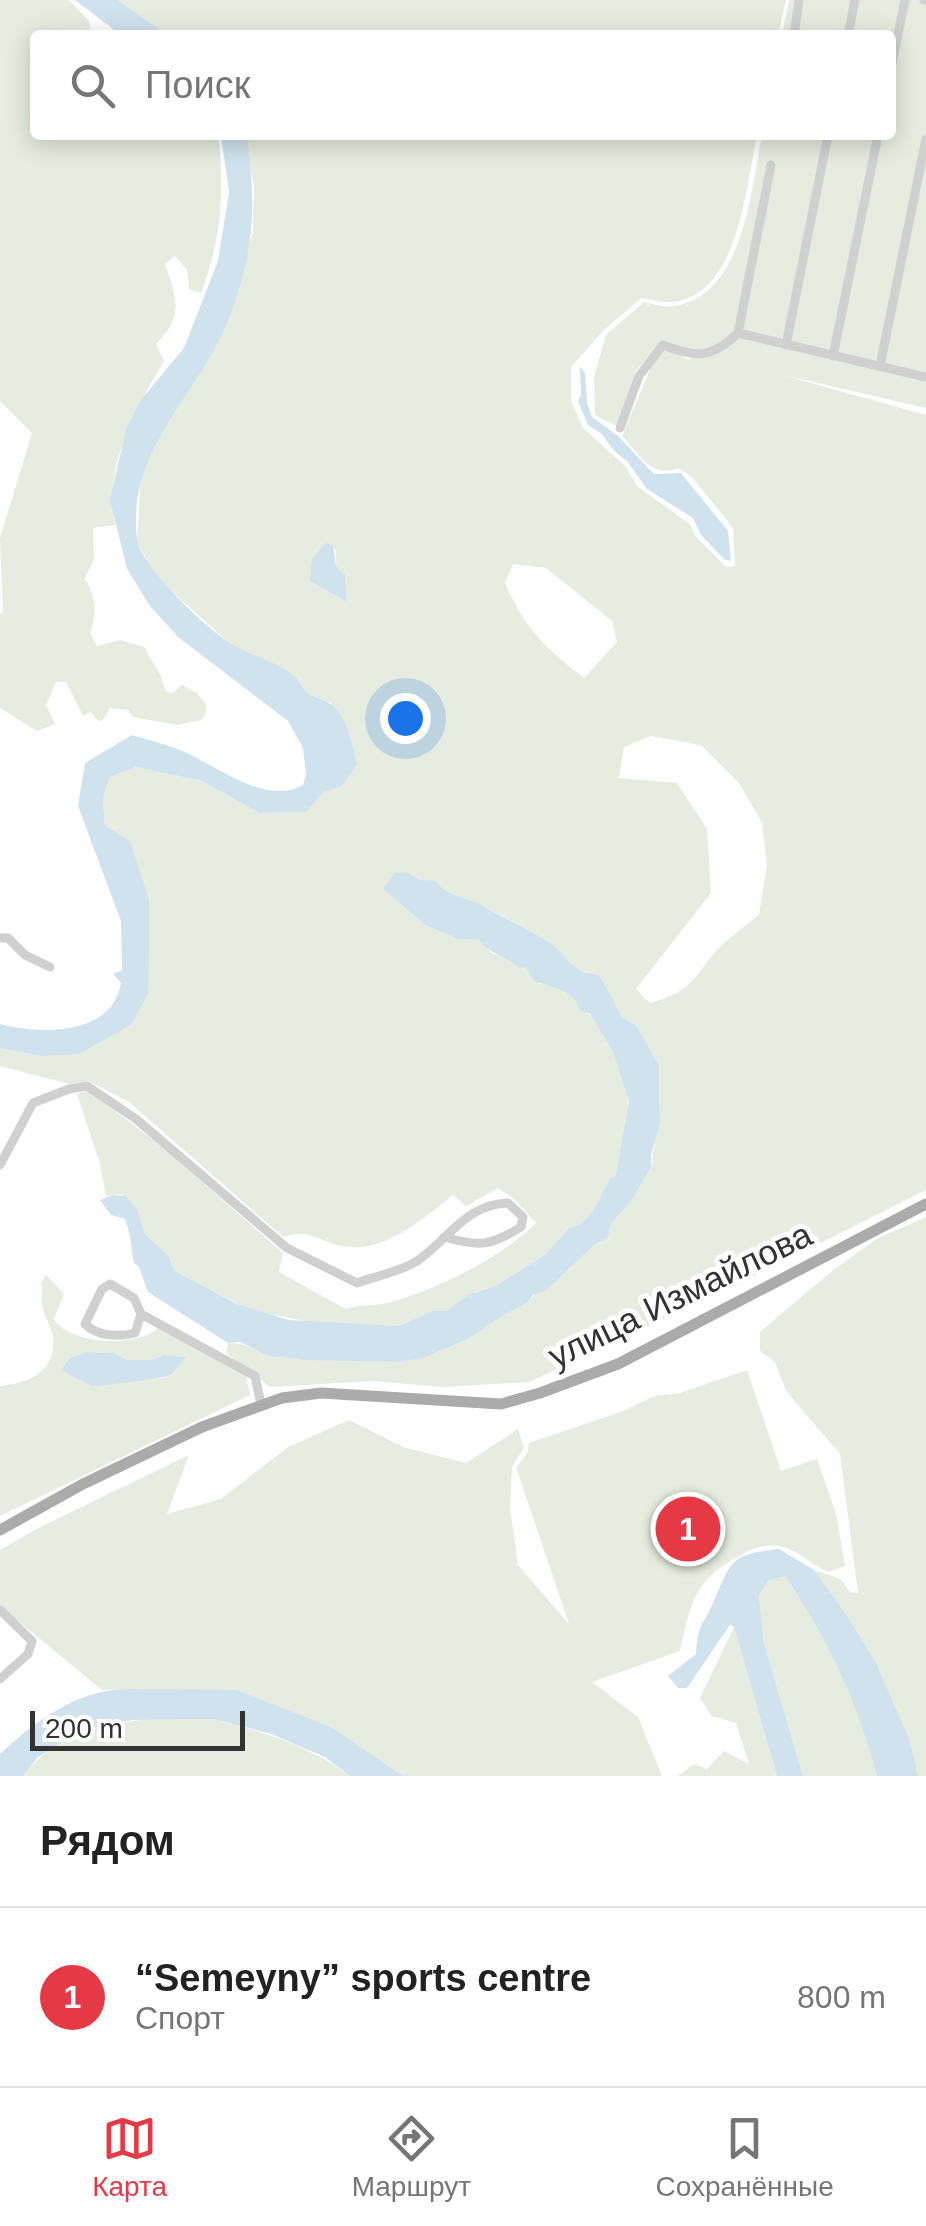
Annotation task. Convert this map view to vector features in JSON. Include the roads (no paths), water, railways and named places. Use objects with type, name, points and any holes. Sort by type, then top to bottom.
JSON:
[{"type":"main road","name":"улица Измайлова","points":[[0,1530],[84,1484],[212,1423],[282,1398],[321,1393],[501,1404],[528,1396],[618,1364],[926,1204]]},
{"type":"street","points":[[795,30],[799,0]]},
{"type":"street","points":[[849,30],[855,0]]},
{"type":"street","points":[[896,42],[904,0]]},
{"type":"street","points":[[880,366],[926,139]]},
{"type":"street","points":[[786,345],[827,140]]},
{"type":"street","points":[[833,356],[877,140]]},
{"type":"street","points":[[620,428],[638,376],[663,345],[692,357],[722,348],[738,333],[771,166]]},
{"type":"street","points":[[738,333],[926,376]]},
{"type":"street","points":[[0,938],[8,938],[25,955],[50,967]]},
{"type":"street","points":[[0,1165],[33,1104],[86,1086],[136,1118],[287,1248],[357,1283],[414,1262],[452,1226],[490,1204],[508,1204],[522,1217],[521,1227],[494,1244],[471,1244],[444,1236]]},
{"type":"street","points":[[141,1314],[135,1333],[119,1337],[92,1330],[86,1324],[102,1289],[110,1284],[134,1298],[141,1314],[255,1376],[261,1404]]},
{"type":"street","points":[[0,1610],[32,1641],[28,1654],[0,1679]]},
{"type":"water","points":[[75,0],[118,0],[160,30],[114,30]]},
{"type":"water","points":[[222,140],[247,140],[252,208],[244,272],[216,346],[153,450],[137,507],[137,539],[162,581],[208,626],[233,645],[288,671],[309,694],[335,708],[347,727],[357,764],[342,786],[323,792],[306,812],[259,813],[202,781],[136,767],[110,777],[103,799],[105,826],[130,841],[149,900],[148,993],[132,1024],[79,1054],[40,1056],[0,1048],[0,1024],[54,1030],[90,1022],[115,1000],[121,983],[113,974],[122,970],[121,921],[78,806],[85,763],[132,735],[185,752],[259,788],[289,790],[303,785],[306,775],[303,748],[288,721],[178,637],[150,606],[127,569],[110,500],[126,429],[140,401],[184,348],[218,261],[229,192]]},
{"type":"water","points":[[580,367],[585,373],[592,417],[618,436],[654,474],[681,473],[728,531],[731,561],[725,560],[701,535],[693,518],[647,489],[627,461],[588,425],[578,401]]},
{"type":"water","points":[[326,543],[333,545],[336,566],[345,575],[347,602],[310,581],[312,559]]},
{"type":"water","points":[[406,872],[420,880],[435,881],[450,893],[524,928],[553,945],[578,969],[600,976],[623,1018],[636,1025],[659,1065],[660,1123],[651,1167],[632,1200],[610,1225],[608,1237],[593,1246],[547,1290],[533,1295],[527,1303],[468,1339],[424,1358],[397,1362],[308,1360],[269,1356],[240,1342],[228,1343],[148,1292],[134,1263],[125,1219],[111,1215],[100,1200],[126,1196],[138,1211],[145,1234],[168,1255],[175,1271],[237,1304],[289,1320],[399,1326],[432,1311],[447,1311],[468,1295],[497,1285],[546,1254],[569,1228],[581,1224],[593,1211],[610,1178],[616,1176],[629,1102],[613,1051],[590,1014],[580,1010],[567,993],[534,981],[526,967],[493,952],[479,940],[458,939],[425,925],[383,889],[395,873]]},
{"type":"water","points":[[86,1352],[114,1353],[127,1360],[151,1360],[164,1355],[186,1357],[172,1375],[93,1387],[61,1370],[70,1358]]},
{"type":"water","points":[[779,1549],[814,1570],[876,1663],[909,1739],[918,1776],[877,1776],[840,1672],[785,1576],[768,1581],[759,1595],[764,1643],[803,1776],[777,1776],[734,1627],[730,1625],[687,1688],[678,1688],[668,1676],[696,1654],[701,1626],[734,1562],[750,1554]]},
{"type":"water","points":[[125,1689],[236,1690],[333,1728],[403,1776],[350,1776],[325,1757],[271,1734],[213,1719],[132,1720],[80,1730],[37,1758],[23,1776],[0,1776],[0,1754],[27,1730],[73,1702]]},
{"type":"place","name":"“Semeyny” sports centre","points":[[688,1529]]}]
